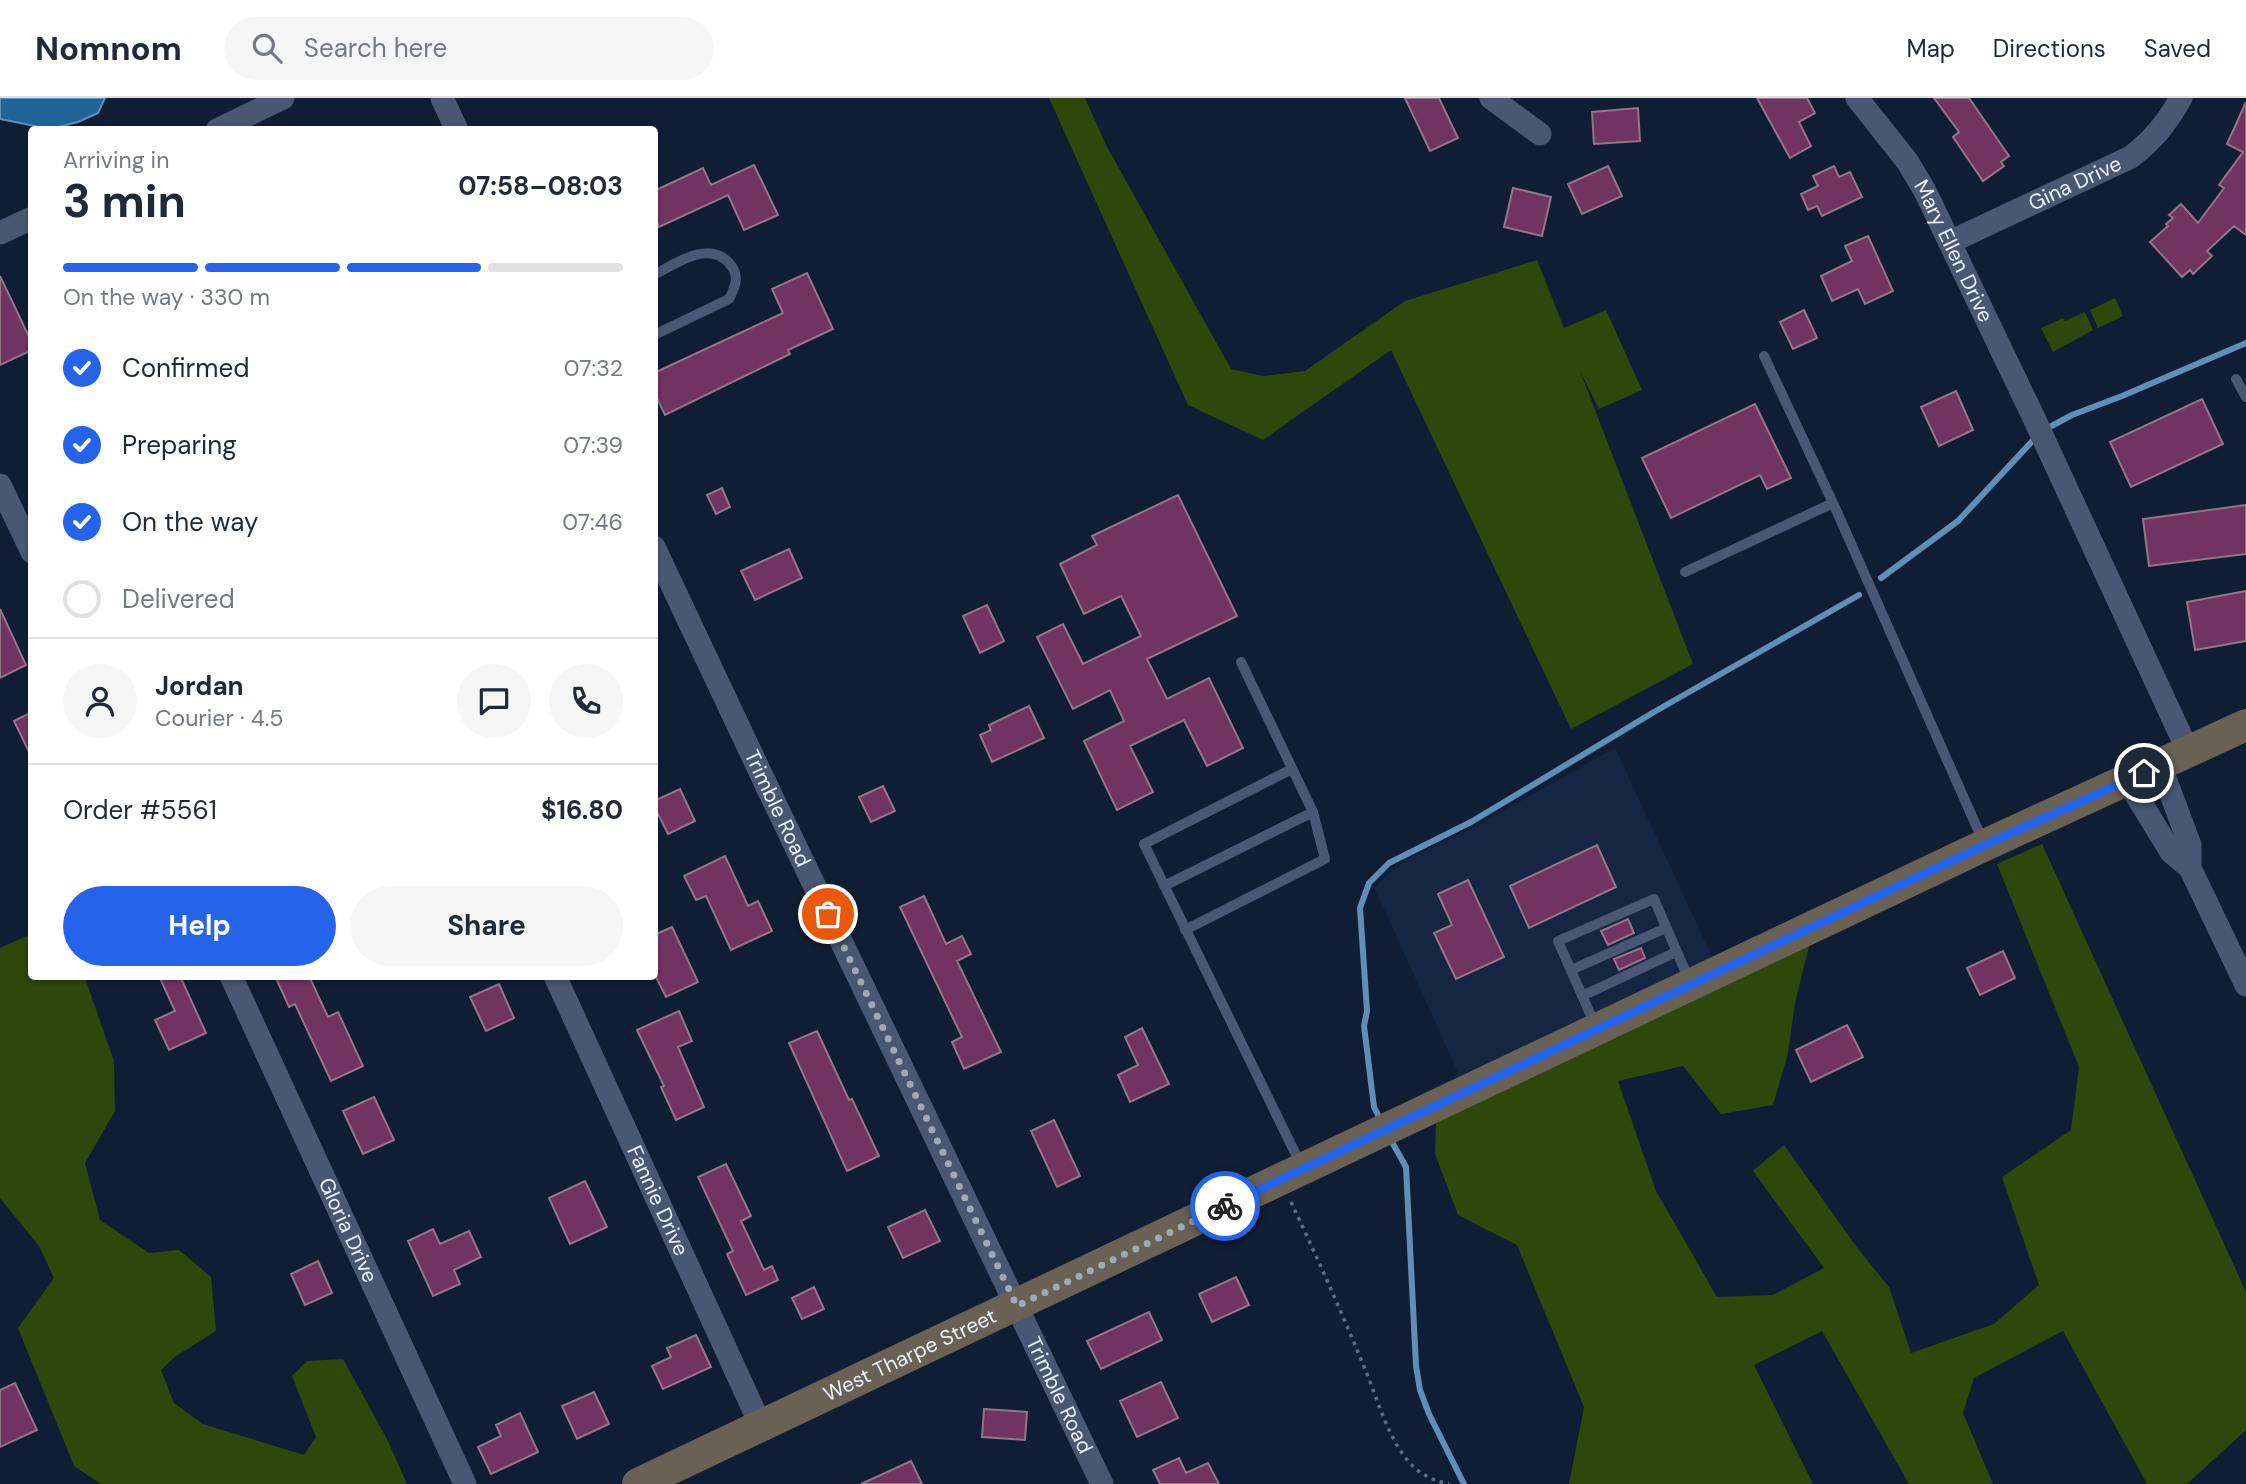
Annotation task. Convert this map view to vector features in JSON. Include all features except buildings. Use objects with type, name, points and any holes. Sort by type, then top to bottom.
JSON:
[{"type":"main road","name":"West Tharpe Street","points":[[638,1484],[1985,845],[2246,725]]},
{"type":"street","points":[[225,126],[284,98]]},
{"type":"street","points":[[442,98],[455,126]]},
{"type":"street","points":[[1491,98],[1540,134]]},
{"type":"street","name":"Mary Ellen Drive","points":[[1857,98],[1907,161],[1950,242],[2046,444],[2174,758]]},
{"type":"street","name":"Gina Drive","points":[[1950,242],[2131,157],[2153,140],[2169,120],[2181,98]]},
{"type":"street","points":[[0,233],[28,220]]},
{"type":"street","points":[[0,485],[28,543]]},
{"type":"street","name":"Trimble Road","points":[[658,555],[1102,1484]]},
{"type":"street","points":[[2174,758],[2190,845],[2190,868]]},
{"type":"street","points":[[2127,780],[2171,852],[2190,868],[2246,985]]},
{"type":"street","name":"Gloria Drive","points":[[233,980],[465,1484]]},
{"type":"street","name":"Fannie Drive","points":[[557,980],[761,1426]]},
{"type":"lane","points":[[658,273],[675,263],[712,252],[724,258],[734,268],[736,278],[729,299],[658,333]]},
{"type":"lane","points":[[1764,356],[1833,503],[1985,845]]},
{"type":"lane","points":[[2236,379],[2246,397]]},
{"type":"lane","points":[[1685,572],[1833,503]]},
{"type":"lane","points":[[1185,930],[1325,859],[1313,812],[1241,662]]},
{"type":"lane","points":[[1292,769],[1144,844],[1185,930],[1292,1175]]},
{"type":"lane","points":[[1164,886],[1313,812]]},
{"type":"lane","points":[[1597,1030],[1558,941],[1654,899],[1691,985]]},
{"type":"lane","points":[[1571,970],[1666,928]]},
{"type":"lane","points":[[1582,996],[1676,952]]},
{"type":"path","points":[[1292,1175],[1328,1280],[1403,1456],[1414,1469],[1431,1480],[1449,1484]]},
{"type":"shaded area","points":[[0,98],[105,98],[98,113],[62,126],[35,126],[0,119]]},
{"type":"shaded area","points":[[1615,748],[1714,961],[1462,1081],[1375,889],[1382,879],[1406,860],[1471,829]]},
{"type":"green space","points":[[1049,98],[1085,98],[1106,145],[1231,369],[1263,376],[1305,371],[1405,301],[1537,260],[1564,328],[1606,310],[1642,390],[1599,409],[1580,371],[1693,664],[1571,729],[1391,350],[1263,440],[1188,405]]},
{"type":"green space","points":[[2115,298],[2123,316],[2098,328],[2090,310]]},
{"type":"green space","points":[[2085,312],[2093,330],[2053,352],[2041,328]]},
{"type":"green space","points":[[2042,844],[2246,1292],[2246,1430],[2187,1484],[2147,1484],[2063,1331],[1974,1378],[1963,1413],[1993,1484],[1909,1484],[1822,1331],[1754,1365],[1813,1484],[1569,1484],[1584,1407],[1517,1245],[1458,1215],[1435,1154],[1436,1121],[1809,946],[1795,1003],[1788,1053],[1773,1105],[1721,1114],[1683,1066],[1618,1081],[1656,1191],[1717,1297],[1773,1295],[1824,1268],[1753,1171],[1784,1145],[1858,1249],[1889,1287],[1911,1353],[1994,1324],[2039,1285],[2002,1177],[2071,1130],[2079,1067],[1997,864]]},
{"type":"green space","points":[[28,935],[28,980],[86,980],[114,1061],[115,1111],[85,1163],[100,1220],[149,1253],[179,1250],[211,1277],[216,1331],[176,1356],[161,1370],[174,1403],[203,1424],[304,1455],[316,1437],[292,1376],[307,1361],[343,1359],[387,1439],[407,1484],[101,1484],[74,1466],[18,1328],[54,1278],[39,1246],[0,1198],[0,948]]},
{"type":"waterway","points":[[2046,429],[2072,415],[2246,343]]},
{"type":"waterway","points":[[1881,578],[1958,521],[2037,436]]},
{"type":"waterway","points":[[1379,1117],[1374,1107],[1364,1026],[1367,1011],[1360,908],[1369,883],[1389,863],[1471,822],[1654,712],[1859,595]]},
{"type":"waterway","points":[[1392,1142],[1406,1167],[1416,1366],[1420,1390],[1464,1484]]},
{"type":"way so far","points":[[828,914],[1017,1306],[1225,1206]]},
{"type":"route","points":[[1225,1206],[1985,845],[2144,773]]}]
